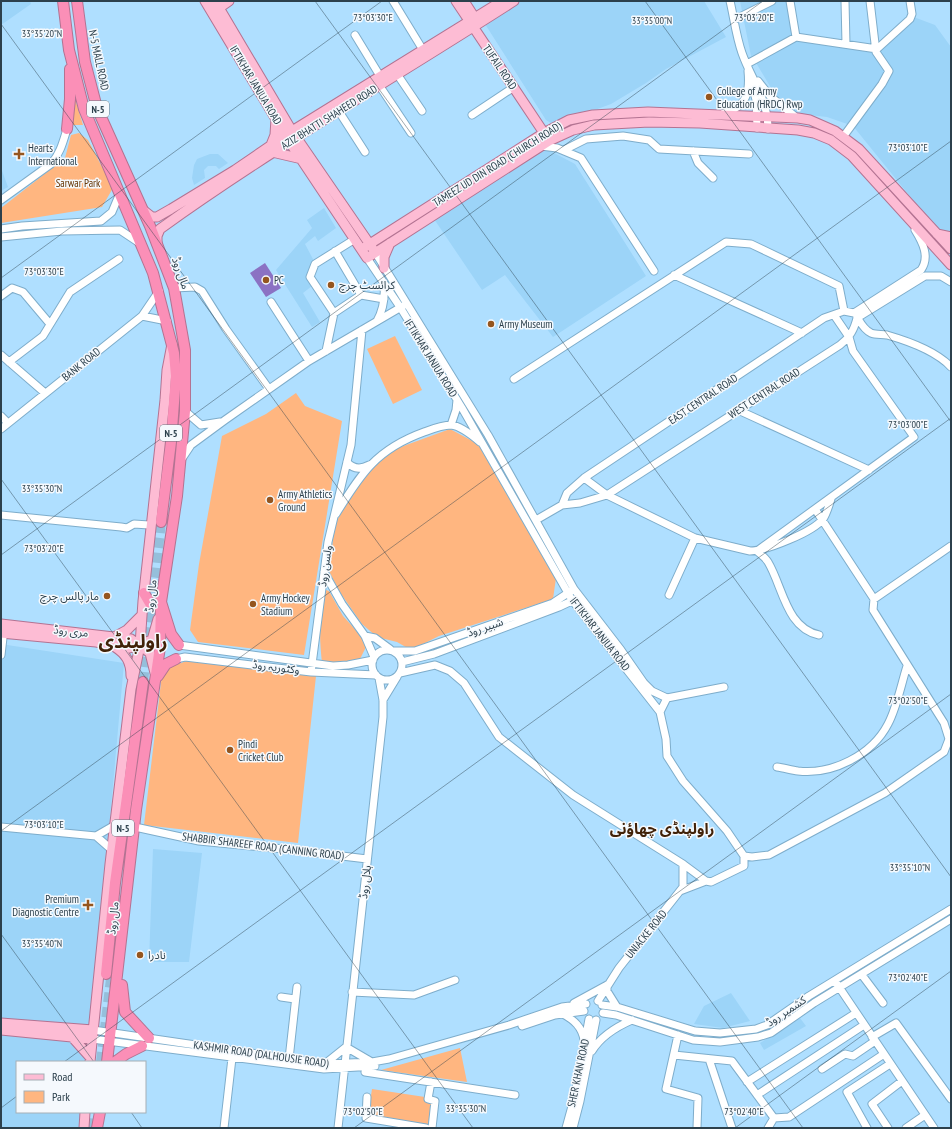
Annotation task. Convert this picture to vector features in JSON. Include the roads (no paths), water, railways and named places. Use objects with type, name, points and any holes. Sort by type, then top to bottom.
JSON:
[{"type":"highway","name":"N-5","points":[[63,1],[69,50],[84,109],[144,248],[159,291],[172,344],[176,376],[171,442],[161,522]]},
{"type":"highway","name":"N-5 MALL ROAD","points":[[77,1],[85,62],[97,108],[143,210]]},
{"type":"highway","points":[[67,129],[70,99],[69,50]]},
{"type":"highway","name":"مال روڈ","points":[[107,1061],[135,827],[160,647],[161,602],[181,460],[185,411],[185,350],[174,288],[143,210]]},
{"type":"highway","points":[[144,594],[151,605],[161,602],[171,634],[179,645]]},
{"type":"highway","points":[[156,680],[166,664],[176,659]]},
{"type":"highway","name":"مال روڈ","points":[[106,974],[115,883],[143,682]]},
{"type":"highway","points":[[120,955],[122,994],[125,1012],[149,1038]]},
{"type":"highway","points":[[116,1061],[142,1046]]},
{"type":"highway","points":[[98,1128],[100,1113]]},
{"type":"main road","points":[[212,3],[229,1]]},
{"type":"main road","name":"TUFAIL ROAD","points":[[456,1],[474,23],[549,131]]},
{"type":"main road","name":"TUFAIL ROAD","points":[[464,1],[474,23],[514,87],[549,131]]},
{"type":"main road","name":"AZIZ BHATTI SHAHEED ROAD","points":[[143,210],[149,216],[157,216],[204,190],[380,81],[397,74],[474,23],[502,1]]},
{"type":"main road","name":"AZIZ BHATTI SHAHEED ROAD","points":[[291,136],[338,110],[422,50],[514,1]]},
{"type":"main road","name":"IFTIKHAR JANJUA ROAD","points":[[212,3],[276,117],[358,226],[370,244],[371,255]]},
{"type":"main road","name":"IFTIKHAR JANJUA ROAD","points":[[212,3],[291,136],[302,159],[354,238],[362,249],[371,255]]},
{"type":"main road","name":"TAMEEZ UD DIN ROAD (CHURCH ROAD)","points":[[362,249],[549,131],[569,120],[593,115],[648,112],[798,118],[823,125],[859,149],[951,248]]},
{"type":"main road","points":[[276,117],[275,135],[271,149],[302,159]]},
{"type":"main road","name":"TAMEEZ UD DIN ROAD (CHURCH ROAD)","points":[[371,255],[541,146],[558,137],[573,130],[594,125],[648,122],[700,123],[798,130],[814,133],[831,140],[850,154],[948,260]]},
{"type":"main road","points":[[541,146],[549,131],[558,137]]},
{"type":"main road","name":"AZIZ BHATTI SHAHEED ROAD","points":[[157,244],[157,236],[160,229],[271,149]]},
{"type":"main road","points":[[358,226],[373,234],[386,234]]},
{"type":"main road","points":[[937,234],[951,237]]},
{"type":"main road","points":[[384,268],[384,257],[391,242]]},
{"type":"main road","points":[[948,260],[951,248]]},
{"type":"main road","points":[[90,1059],[115,825],[132,689],[140,645],[167,370],[172,344]]},
{"type":"main road","points":[[140,645],[152,640],[161,602]]},
{"type":"main road","points":[[132,689],[129,662],[124,652],[115,641],[142,616]]},
{"type":"main road","name":"مری روڈ","points":[[3,629],[115,641],[129,648],[140,645]]},
{"type":"main road","points":[[140,645],[150,653],[156,680]]},
{"type":"main road","points":[[74,1028],[95,1016]]},
{"type":"main road","name":"KASHMIR ROAD (DALHOUSIE ROAD)","points":[[1,1023],[74,1028],[92,1035]]},
{"type":"main road","name":"KASHMIR ROAD (DALHOUSIE ROAD)","points":[[1,1030],[73,1038],[92,1035]]},
{"type":"main road","points":[[73,1038],[90,1059]]},
{"type":"main road","points":[[84,1128],[85,1113]]},
{"type":"street","points":[[393,1],[422,50]]},
{"type":"street","points":[[730,1],[742,53],[756,100],[757,128]]},
{"type":"street","points":[[734,20],[772,1]]},
{"type":"street","points":[[790,1],[796,37]]},
{"type":"street","points":[[845,1],[846,44]]},
{"type":"street","points":[[843,137],[882,84],[888,71],[876,52],[877,49],[870,1]]},
{"type":"street","points":[[877,49],[910,19],[912,14],[910,1]]},
{"type":"street","points":[[355,35],[380,81],[411,132]]},
{"type":"street","points":[[747,66],[796,37],[877,49]]},
{"type":"street","points":[[720,115],[734,111],[745,99],[749,87],[747,66]]},
{"type":"street","points":[[747,66],[762,95],[768,118],[768,129]]},
{"type":"street","points":[[747,66],[770,96],[798,118]]},
{"type":"street","points":[[397,74],[422,111]]},
{"type":"street","points":[[472,115],[514,87]]},
{"type":"street","points":[[338,110],[365,152]]},
{"type":"street","points":[[1,200],[37,175],[57,157],[67,129]]},
{"type":"street","points":[[564,150],[586,139],[623,136],[649,140],[659,149],[749,154]]},
{"type":"street","points":[[541,146],[564,150],[581,158],[654,271]]},
{"type":"street","points":[[693,151],[698,163],[713,178]]},
{"type":"street","points":[[850,154],[853,161],[913,226],[925,251],[926,263],[921,270],[856,315]]},
{"type":"street","points":[[1,229],[22,226],[101,221],[112,212],[120,194]]},
{"type":"street","points":[[1,238],[62,231],[120,230],[133,237],[144,248]]},
{"type":"street","points":[[334,313],[310,277],[316,264],[354,238]]},
{"type":"street","points":[[514,379],[726,242],[751,244],[839,286],[844,311],[856,315],[866,329],[871,333],[885,334],[906,341],[940,358],[951,367]]},
{"type":"street","points":[[335,251],[362,295]]},
{"type":"street","name":"IFTIKHAR JANJUA ROAD","points":[[371,255],[384,268],[403,305],[457,400],[571,591],[579,597],[621,650],[644,683],[652,691],[667,698]]},
{"type":"street","name":"IFTIKHAR JANJUA ROAD","points":[[371,255],[383,282],[403,305],[497,452],[536,520],[571,591],[572,600],[660,712]]},
{"type":"street","points":[[9,362],[35,343],[50,324],[70,292],[119,259]]},
{"type":"street","points":[[674,275],[802,333]]},
{"type":"street","points":[[856,315],[925,276],[941,276],[951,282]]},
{"type":"street","points":[[377,321],[381,313],[384,299],[383,282]]},
{"type":"street","points":[[1,296],[12,288],[23,292],[50,324]]},
{"type":"street","points":[[174,288],[195,288],[202,290],[226,329],[269,389]]},
{"type":"street","name":"BANK ROAD","points":[[1,429],[142,316],[159,291]]},
{"type":"street","points":[[326,351],[334,313],[362,295],[384,299]]},
{"type":"street","points":[[271,302],[309,361]]},
{"type":"street","points":[[181,460],[191,445],[309,361],[403,305]]},
{"type":"street","name":"EAST CENTRAL ROAD","points":[[562,505],[567,493],[584,478],[824,318],[844,311]]},
{"type":"street","points":[[756,551],[914,437],[853,351],[849,338],[834,315]]},
{"type":"street","points":[[849,338],[855,328],[856,315]]},
{"type":"street","points":[[142,316],[167,321]]},
{"type":"street","name":"ولسن روڈ","points":[[311,668],[332,521],[351,445],[362,330]]},
{"type":"street","name":"WEST CENTRAL ROAD","points":[[685,444],[849,338]]},
{"type":"street","name":"WEST CENTRAL ROAD","points":[[562,505],[580,503],[607,495],[849,338]]},
{"type":"street","points":[[1,355],[46,393]]},
{"type":"street","points":[[451,425],[456,410],[457,400]]},
{"type":"street","points":[[738,410],[869,470]]},
{"type":"street","points":[[185,411],[201,424],[222,422]]},
{"type":"street","points":[[1,416],[8,423]]},
{"type":"street","points":[[347,462],[357,469],[363,468],[392,447],[412,437],[435,428],[451,425],[471,435],[497,452]]},
{"type":"street","points":[[332,521],[350,491],[369,465]]},
{"type":"street","points":[[584,478],[607,495],[695,538],[756,551],[767,560],[785,602],[800,627],[810,633],[820,636]]},
{"type":"street","points":[[756,551],[792,539],[822,519],[832,497]]},
{"type":"street","points":[[536,520],[562,505]]},
{"type":"street","points":[[744,856],[752,857],[769,855],[885,793],[944,752],[949,739],[944,723],[873,610],[874,599],[816,509]]},
{"type":"street","points":[[1,515],[127,528],[134,524],[148,525]]},
{"type":"street","points":[[669,595],[695,538]]},
{"type":"street","points":[[874,599],[951,546]]},
{"type":"street","points":[[324,572],[342,604],[365,636],[373,658],[372,665],[377,676],[388,680],[399,675],[435,665],[450,671],[464,683],[499,737],[573,795],[683,864],[706,881]]},
{"type":"street","name":"شبیر روڈ","points":[[392,650],[404,652],[415,651],[553,603],[571,591]]},
{"type":"street","name":"شبیر روڈ","points":[[402,662],[434,654],[559,607],[579,597]]},
{"type":"street","points":[[1,656],[3,629]]},
{"type":"street","points":[[365,636],[375,638],[399,655],[402,662],[399,675]]},
{"type":"street","name":"وکٹوریہ روڈ","points":[[179,645],[311,668],[348,665],[373,658]]},
{"type":"street","points":[[373,658],[384,650],[392,650]]},
{"type":"street","name":"وکٹوریہ روڈ","points":[[176,659],[185,657],[311,668],[377,676]]},
{"type":"street","points":[[777,767],[799,771],[834,768],[862,754],[872,746],[888,724],[907,666]]},
{"type":"street","name":"ہلال روڈ","points":[[383,700],[399,675]]},
{"type":"street","name":"ہلال روڈ","points":[[338,1128],[368,859],[383,700],[377,676]]},
{"type":"street","points":[[680,892],[706,881],[711,882],[744,866],[744,856],[727,831],[683,781],[667,756],[666,739],[660,712],[667,698],[724,687]]},
{"type":"street","points":[[1,828],[96,836],[115,825]]},
{"type":"street","name":"SHABBIR SHAREEF ROAD (CANNING ROAD)","points":[[135,827],[199,841],[368,859]]},
{"type":"street","points":[[96,836],[112,850]]},
{"type":"street","name":"UNIACKE ROAD","points":[[600,1003],[607,985],[683,887],[683,864]]},
{"type":"street","name":"کشمیر روڈ","points":[[600,1003],[618,1007],[695,1031],[720,1033],[756,1029],[767,1025],[809,996],[854,970],[951,909]]},
{"type":"street","name":"کشمیر روڈ","points":[[603,1013],[632,1020],[693,1040],[720,1042],[758,1037],[771,1033],[814,1003],[951,919]]},
{"type":"street","points":[[924,926],[928,933]]},
{"type":"street","points":[[908,936],[913,943]]},
{"type":"street","points":[[854,970],[883,1003]]},
{"type":"street","points":[[352,992],[414,995],[455,980]]},
{"type":"street","points":[[835,981],[934,1128]]},
{"type":"street","points":[[572,1005],[607,985],[607,991],[618,1007]]},
{"type":"street","points":[[289,1059],[297,987]]},
{"type":"street","points":[[281,997],[295,999]]},
{"type":"street","points":[[592,1000],[600,1003],[603,1013],[593,1019],[584,1011],[586,1004],[592,1000]]},
{"type":"street","name":"KASHMIR ROAD (DALHOUSIE ROAD)","points":[[344,1066],[372,1062],[509,1025],[572,1005],[586,1004]]},
{"type":"street","name":"KASHMIR ROAD (DALHOUSIE ROAD)","points":[[110,1037],[142,1046],[232,1058],[328,1066],[373,1066],[400,1060],[562,1014],[584,1011]]},
{"type":"street","points":[[747,1082],[856,1013]]},
{"type":"street","points":[[562,1014],[573,1019],[578,1026],[583,1034],[584,1045]]},
{"type":"street","name":"SHER KHAN ROAD","points":[[566,1128],[584,1045],[593,1019]]},
{"type":"street","name":"SHER KHAN ROAD","points":[[573,1128],[590,1054],[593,1019]]},
{"type":"street","points":[[590,1054],[601,1039],[621,1025],[632,1020]]},
{"type":"street","points":[[822,1069],[846,1054],[853,1056],[896,1023],[951,1099]]},
{"type":"street","points":[[757,1095],[864,1025]]},
{"type":"street","name":"KASHMIR ROAD (DALHOUSIE ROAD)","points":[[92,1035],[149,1038],[328,1066]]},
{"type":"street","points":[[678,1035],[666,1089],[698,1098],[699,1127]]},
{"type":"street","points":[[342,1085],[338,1077],[328,1066],[346,1047],[372,1062]]},
{"type":"street","points":[[774,1118],[789,1117],[884,1054]]},
{"type":"street","points":[[674,1055],[732,1061],[774,1118]]},
{"type":"street","points":[[224,1128],[232,1058]]},
{"type":"street","points":[[709,1059],[732,1128]]},
{"type":"street","points":[[867,1128],[847,1092],[890,1064]]},
{"type":"street","points":[[365,1072],[515,1095]]},
{"type":"street","points":[[888,1128],[872,1104],[902,1081]]},
{"type":"street","points":[[431,1082],[428,1099],[435,1101],[432,1128]]},
{"type":"street","points":[[367,1097],[366,1118],[426,1128]]},
{"type":"street","points":[[906,1128],[925,1115]]},
{"type":"street","points":[[768,1128],[774,1118]]},
{"type":"tunnel","points":[[143,682],[161,522]]},
{"type":"tunnel","points":[[101,1061],[116,937]]},
{"type":"tunnel","points":[[88,1128],[90,1113]]},
{"type":"place","name":"College of Army Education (HRDC) Rwp","points":[[709,97]]},
{"type":"place","name":"Hearts International","points":[[19,154]]},
{"type":"place","name":"PC","points":[[266,280]]},
{"type":"place","name":"کرائسٹ چرچ","points":[[331,285]]},
{"type":"place","name":"Army Museum","points":[[491,324]]},
{"type":"place","name":"Army Athletics Ground","points":[[270,500]]},
{"type":"place","name":"مار پالس چرچ","points":[[107,596]]},
{"type":"place","name":"Army Hockey Stadium","points":[[253,604]]},
{"type":"place","name":"Pindi Cricket Club","points":[[230,750]]},
{"type":"place","name":"Premium Diagnostic Centre","points":[[88,905]]},
{"type":"place","name":"نادرا","points":[[140,955]]},
{"type":"district","name":"راولپنڈی","points":[[133,641]]},
{"type":"district","name":"راولپنڈی چھاؤنی","points":[[662,828]]},
{"type":"park label","name":"Sarwar Park","points":[[78,183]]}]
